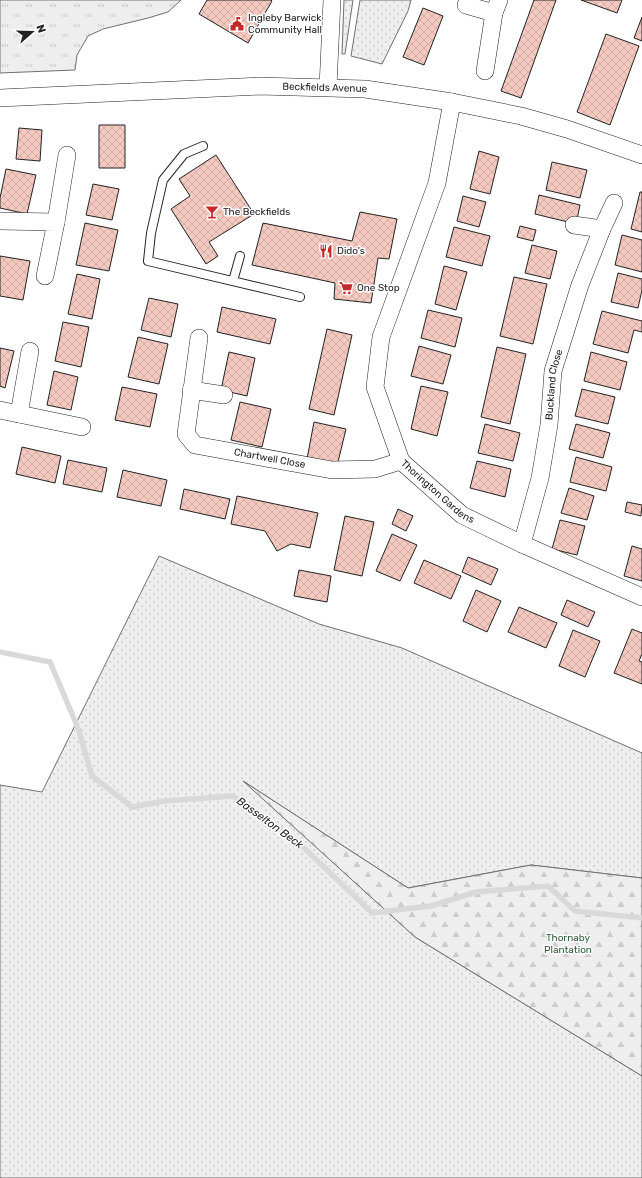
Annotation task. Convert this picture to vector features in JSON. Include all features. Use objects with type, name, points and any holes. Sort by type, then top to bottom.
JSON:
[{"type":"street","points":[[328,88],[332,0]]},
{"type":"street","points":[[466,5],[497,6],[485,71]]},
{"type":"street","name":"Beckfields Avenue","points":[[0,98],[259,86],[365,89],[452,102],[521,116],[567,129],[642,154]]},
{"type":"street","name":"Thorington Gardens","points":[[452,102],[437,183],[381,337],[375,387],[402,461],[462,514],[522,544],[642,597]]},
{"type":"street","points":[[45,276],[67,155]]},
{"type":"street","name":"Buckland Close","points":[[522,544],[540,478],[549,426],[553,371],[580,285],[602,229],[614,204]]},
{"type":"street","points":[[0,221],[56,222]]},
{"type":"street","points":[[574,224],[602,229]]},
{"type":"street","name":"Chartwell Close","points":[[199,338],[186,434],[195,445],[332,470],[375,469],[402,461]]},
{"type":"street","points":[[19,414],[30,351]]},
{"type":"street","points":[[191,390],[224,395]]},
{"type":"street","points":[[0,410],[82,427]]},
{"type":"lane","points":[[203,146],[184,154],[163,180],[151,233],[148,261],[300,297]]},
{"type":"lane","points":[[233,281],[240,256]]},
{"type":"green space","points":[[0,0],[181,0],[168,12],[103,29],[88,36],[77,55],[75,70],[0,73]]},
{"type":"green space","points":[[344,0],[353,0],[345,54],[342,54]]},
{"type":"green space","points":[[360,0],[411,0],[408,11],[382,64],[351,56]]},
{"type":"green space","points":[[159,556],[319,624],[402,648],[642,753],[642,878],[531,865],[408,888],[246,783],[415,937],[642,1076],[642,1178],[0,1178],[0,785],[42,792]]},
{"type":"green space","name":"Thornaby Plantation","points":[[243,781],[408,888],[531,865],[642,878],[642,1076],[415,937]]},
{"type":"building","name":"Ingleby Barwick Community Hall","points":[[207,0],[272,1],[248,43],[199,14]]},
{"type":"building","points":[[534,0],[556,0],[521,98],[501,91]]},
{"type":"building","points":[[581,0],[622,0],[617,13]]},
{"type":"building","points":[[423,8],[443,16],[424,65],[403,57]]},
{"type":"building","points":[[642,17],[642,41],[634,38]]},
{"type":"building","points":[[606,34],[639,46],[610,125],[577,112]]},
{"type":"building","points":[[99,125],[125,125],[125,168],[99,168]]},
{"type":"building","points":[[19,128],[42,130],[40,161],[16,159]]},
{"type":"building","points":[[479,151],[499,157],[490,194],[470,189]]},
{"type":"building","name":"The Beckfields","points":[[216,155],[254,214],[209,242],[218,256],[206,264],[171,209],[190,196],[179,179]]},
{"type":"building","points":[[552,162],[587,170],[580,198],[546,190]]},
{"type":"building","points":[[6,169],[36,175],[27,214],[0,208],[0,198]]},
{"type":"building","points":[[93,184],[119,189],[112,220],[86,215]]},
{"type":"building","points":[[640,192],[642,192],[642,232],[631,229]]},
{"type":"building","points":[[539,195],[580,205],[576,224],[535,214]]},
{"type":"building","points":[[463,196],[486,202],[479,227],[457,221]]},
{"type":"building","points":[[360,212],[397,219],[389,259],[378,258],[371,303],[334,299],[335,283],[252,265],[263,223],[352,241]]},
{"type":"building","points":[[85,223],[118,230],[109,271],[76,265]]},
{"type":"building","points":[[520,226],[536,230],[533,241],[517,237]]},
{"type":"building","points":[[454,227],[490,236],[482,266],[446,257]]},
{"type":"building","points":[[622,235],[642,240],[642,272],[615,265]]},
{"type":"building","points":[[532,245],[557,251],[550,279],[525,273]]},
{"type":"building","points":[[0,256],[30,261],[23,300],[0,296]]},
{"type":"building","points":[[444,266],[467,272],[456,310],[435,304]]},
{"type":"building","points":[[618,273],[642,279],[642,290],[638,308],[611,302]]},
{"type":"building","points":[[77,274],[100,279],[92,319],[68,314]]},
{"type":"building","points":[[514,277],[547,284],[533,344],[500,336]]},
{"type":"building","points":[[149,298],[178,304],[171,337],[141,330]]},
{"type":"building","points":[[222,307],[276,319],[270,344],[217,332]]},
{"type":"building","points":[[428,310],[462,318],[455,347],[421,338]]},
{"type":"building","points":[[602,311],[642,321],[642,332],[634,330],[628,353],[593,344]]},
{"type":"building","points":[[63,322],[89,327],[81,367],[55,361]]},
{"type":"building","points":[[327,329],[352,335],[334,415],[309,409]]},
{"type":"building","points":[[138,337],[168,344],[159,384],[128,377]]},
{"type":"building","points":[[419,346],[451,355],[443,384],[411,376]]},
{"type":"building","points":[[497,347],[526,354],[510,424],[481,417]]},
{"type":"building","points":[[0,348],[14,351],[5,388],[0,386]]},
{"type":"building","points":[[229,352],[255,358],[247,396],[221,390]]},
{"type":"building","points":[[591,352],[627,362],[620,390],[584,381]]},
{"type":"building","points":[[54,371],[78,377],[71,410],[47,405]]},
{"type":"building","points":[[421,386],[448,392],[437,436],[411,429]]},
{"type":"building","points":[[122,387],[157,394],[150,427],[115,420]]},
{"type":"building","points":[[582,389],[615,397],[608,424],[575,416]]},
{"type":"building","points":[[240,402],[271,409],[262,447],[231,440]]},
{"type":"building","points":[[314,422],[346,429],[337,466],[307,459]]},
{"type":"building","points":[[485,424],[520,433],[513,461],[478,453]]},
{"type":"building","points":[[576,424],[610,433],[603,458],[569,449]]},
{"type":"building","points":[[22,447],[61,456],[55,483],[16,474]]},
{"type":"building","points":[[576,457],[612,467],[606,491],[570,482]]},
{"type":"building","points":[[68,460],[107,468],[102,492],[63,484]]},
{"type":"building","points":[[477,461],[511,469],[505,497],[470,488]]},
{"type":"building","points":[[123,470],[167,480],[161,506],[117,497]]},
{"type":"building","points":[[569,488],[594,496],[587,520],[561,513]]},
{"type":"building","points":[[184,489],[230,499],[225,519],[180,509]]},
{"type":"building","points":[[237,496],[318,513],[310,548],[291,544],[277,551],[265,531],[231,524]]},
{"type":"building","points":[[627,502],[642,505],[641,516],[625,512]]},
{"type":"building","points":[[398,509],[413,516],[406,531],[392,524]]},
{"type":"building","points":[[345,516],[374,522],[362,576],[334,570]]},
{"type":"building","points":[[560,520],[585,526],[577,555],[552,549]]},
{"type":"building","points":[[392,534],[417,545],[400,581],[376,571]]},
{"type":"building","points":[[632,546],[642,549],[642,581],[624,576]]},
{"type":"building","points":[[468,557],[498,569],[491,585],[462,572]]},
{"type":"building","points":[[424,560],[461,576],[451,599],[414,583]]},
{"type":"building","points":[[299,570],[331,576],[327,602],[294,596]]},
{"type":"building","points":[[476,590],[501,601],[487,632],[463,621]]},
{"type":"building","points":[[567,600],[595,612],[588,627],[561,615]]},
{"type":"building","points":[[519,607],[557,623],[546,648],[508,632]]},
{"type":"building","points":[[632,629],[642,633],[642,654],[639,661],[642,662],[642,684],[614,673]]},
{"type":"building","points":[[573,630],[600,641],[585,677],[559,666]]},
{"type":"waterway","name":"Basselton Beck","points":[[0,652],[50,662],[78,728],[92,776],[132,807],[165,801],[233,796],[299,843],[372,913],[431,906],[476,892],[548,886],[575,911],[642,918]]},
{"type":"place","name":"Ingleby Barwick Community Hall","points":[[237,24]]},
{"type":"place","name":"The Beckfields","points":[[212,212]]},
{"type":"place","name":"Dido's","points":[[326,251]]},
{"type":"place","name":"One Stop","points":[[346,288]]}]
